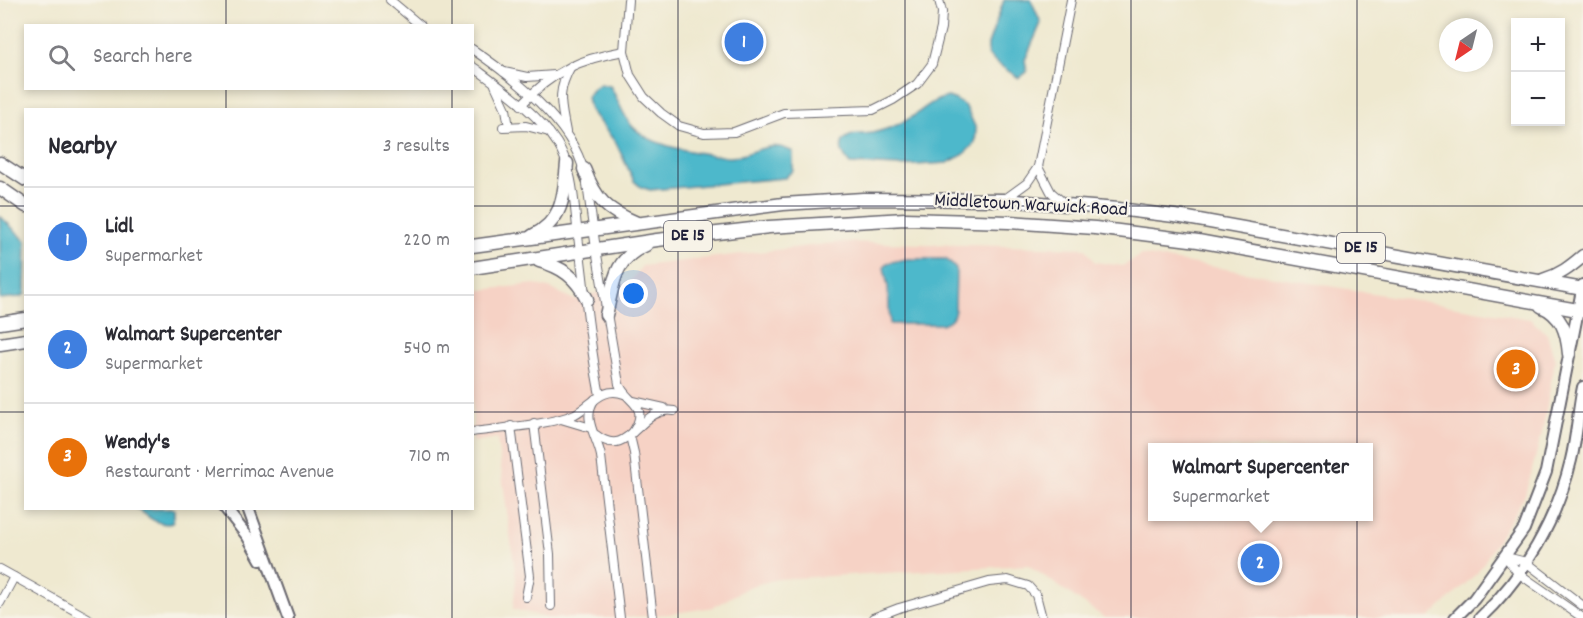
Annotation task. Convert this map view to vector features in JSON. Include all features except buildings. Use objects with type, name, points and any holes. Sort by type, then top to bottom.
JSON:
[{"type":"main road","points":[[0,163],[24,179]]},
{"type":"main road","points":[[524,239],[542,230],[560,208],[567,164]]},
{"type":"main road","points":[[584,169],[594,191],[604,205],[617,215],[638,224]]},
{"type":"main road","points":[[0,188],[24,205]]},
{"type":"main road","name":"Middletown Warwick Road","points":[[474,246],[783,204],[911,198],[1003,200],[1149,212],[1583,287]]},
{"type":"main road","name":"Middletown Warwick Road","points":[[474,268],[657,240],[825,222],[905,219],[1062,225],[1198,241],[1581,311]]},
{"type":"main road","points":[[606,315],[612,282],[620,264],[632,253],[657,240]]},
{"type":"main road","points":[[1539,281],[1556,276],[1583,256]]},
{"type":"main road","points":[[532,259],[567,272],[578,283],[587,299]]},
{"type":"main road","points":[[1531,301],[1547,308],[1557,318],[1567,334],[1569,354]]},
{"type":"main road","points":[[0,323],[24,319]]},
{"type":"main road","points":[[0,344],[23,341]]},
{"type":"street","points":[[390,0],[419,24]]},
{"type":"street","points":[[628,0],[624,51],[630,75],[644,97],[679,126],[704,133],[734,132],[784,113],[873,110],[917,84],[932,64],[941,28],[942,12],[939,0]]},
{"type":"street","points":[[1003,200],[1027,183],[1038,167],[1071,0]]},
{"type":"street","points":[[474,50],[530,96],[566,134],[579,154],[584,169],[619,384],[633,401],[639,414],[632,434],[653,618]]},
{"type":"street","points":[[521,105],[556,75],[571,66],[593,57],[624,51]]},
{"type":"street","points":[[566,134],[560,101],[562,82],[571,66]]},
{"type":"street","points":[[474,67],[521,105],[549,132],[557,143],[570,175],[598,397],[588,414],[601,456],[620,618]]},
{"type":"street","points":[[503,72],[527,77],[556,75]]},
{"type":"street","points":[[495,83],[506,109],[506,124],[549,132]]},
{"type":"street","points":[[1038,167],[1051,192],[1065,204]]},
{"type":"street","points":[[1455,618],[1474,599],[1524,529],[1546,472],[1569,354],[1581,311],[1583,287]]},
{"type":"street","points":[[1480,618],[1526,562],[1557,507],[1571,458],[1583,387]]},
{"type":"street","points":[[474,432],[559,419],[576,413],[598,397],[612,391],[626,394]]},
{"type":"street","points":[[559,419],[592,430],[601,439],[612,442],[620,441],[632,434],[643,422],[661,410],[674,411],[633,401]]},
{"type":"street","points":[[534,423],[550,554],[550,606]]},
{"type":"street","points":[[511,426],[530,576],[526,597]]},
{"type":"street","points":[[227,510],[248,537],[274,582]]},
{"type":"street","points":[[249,510],[288,618]]},
{"type":"street","points":[[254,524],[255,510]]},
{"type":"street","points":[[1506,557],[1526,562],[1583,606]]},
{"type":"street","points":[[1506,557],[1518,573],[1583,618]]},
{"type":"street","points":[[0,569],[88,618]]},
{"type":"street","points":[[0,603],[14,577]]},
{"type":"street","points":[[873,618],[978,585],[1008,580],[1028,586],[1036,595],[1042,618]]},
{"type":"shaded area","points":[[842,242],[1085,248],[1095,262],[1123,266],[1141,255],[1530,319],[1547,334],[1555,360],[1542,433],[1525,495],[1478,572],[1429,618],[1105,618],[1028,565],[777,579],[748,587],[714,607],[669,614],[618,618],[548,618],[513,609],[516,579],[497,438],[474,442],[474,291],[535,284],[552,289],[574,300],[630,282],[642,266]]},
{"type":"water","points":[[1004,0],[1031,0],[1041,23],[1025,60],[1027,72],[1019,78],[988,55],[988,45]]},
{"type":"water","points":[[600,84],[610,86],[632,126],[659,143],[727,157],[740,156],[769,147],[784,148],[793,152],[793,170],[785,178],[650,190],[641,187],[634,181],[616,143],[590,110],[587,97]]},
{"type":"water","points":[[948,97],[966,107],[976,129],[975,143],[963,155],[947,163],[901,166],[850,164],[844,155],[841,149],[848,137],[893,127],[934,102]]},
{"type":"water","points":[[0,216],[24,239],[24,295],[0,299]]},
{"type":"water","points":[[907,259],[946,259],[956,269],[955,310],[949,321],[942,324],[890,324],[888,287],[884,267],[887,263]]},
{"type":"water","points":[[139,510],[174,510],[172,523],[162,523],[149,518]]},
{"type":"place","name":"Lidl","points":[[744,42]]},
{"type":"place","name":"Wendy's","points":[[1516,369]]},
{"type":"place","name":"Walmart Supercenter","points":[[1260,563]]}]
